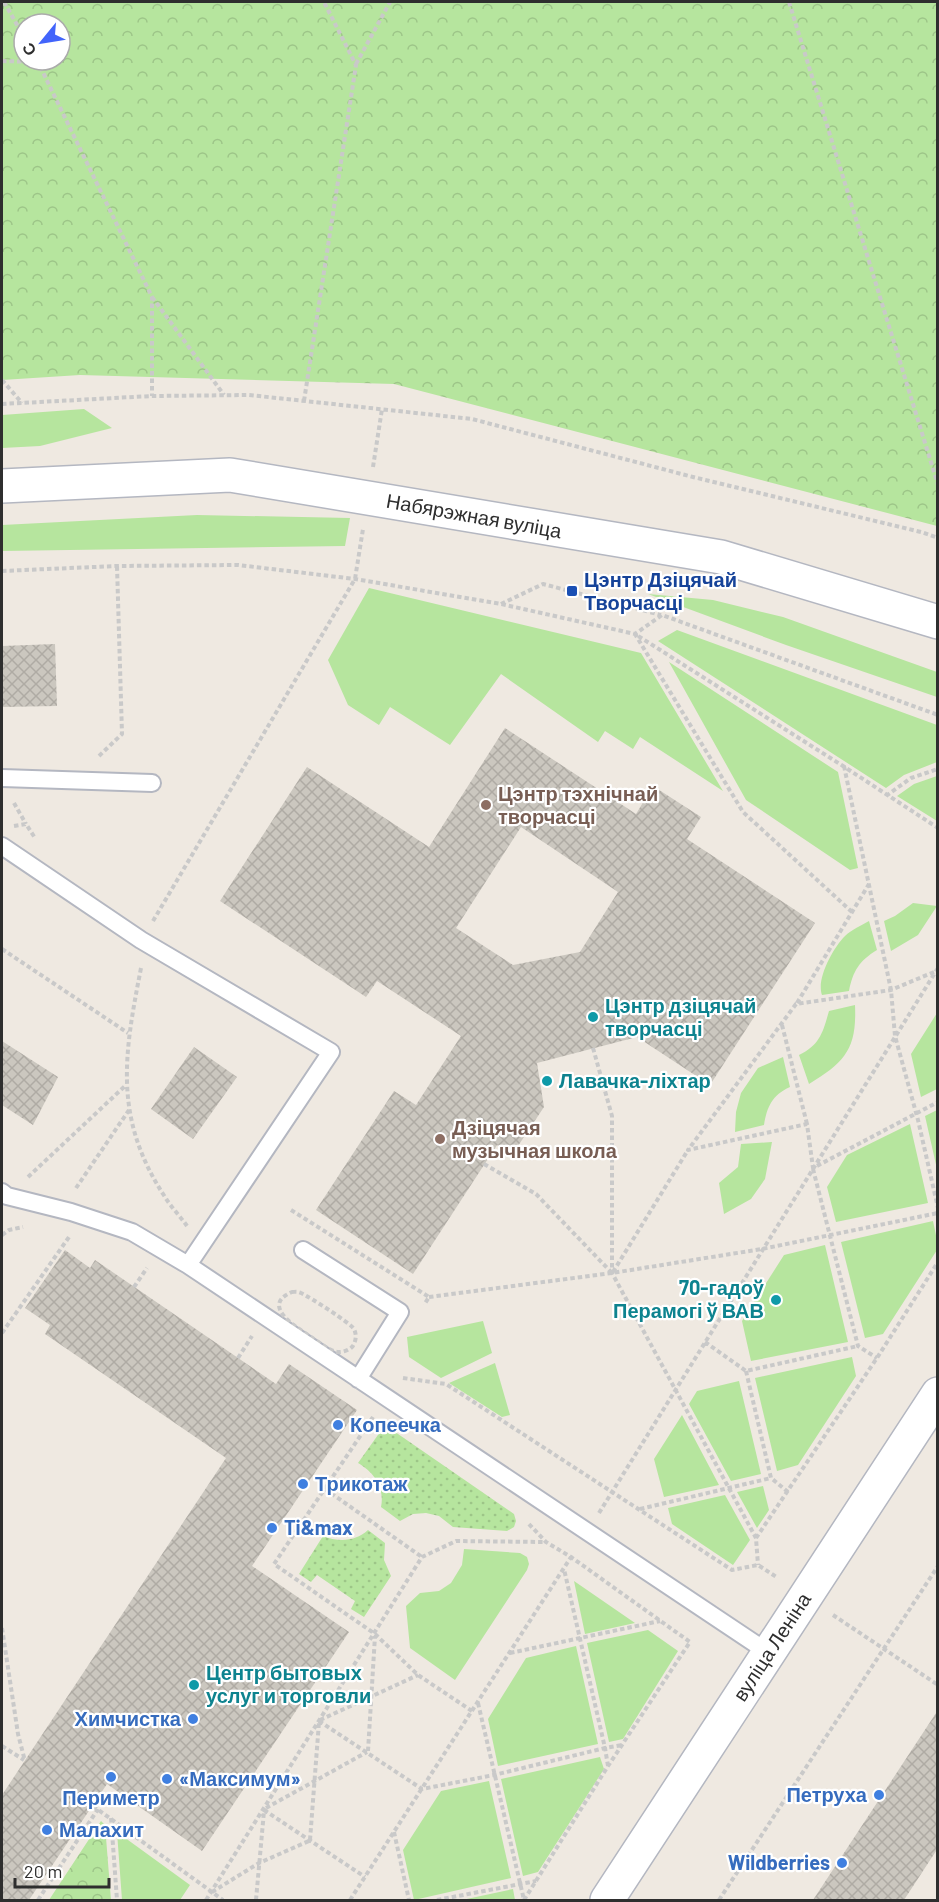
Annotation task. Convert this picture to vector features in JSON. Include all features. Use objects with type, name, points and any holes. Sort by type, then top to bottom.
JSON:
[{"type":"main road","name":"Набярэжная вуліца","points":[[2,486],[230,475],[720,557],[938,622]]},
{"type":"main road","name":"вуліца Леніна","points":[[607,1900],[938,1394]]},
{"type":"lane","points":[[2,778],[152,783]]},
{"type":"lane","points":[[2,846],[141,940],[331,1052],[188,1265]]},
{"type":"lane","points":[[3,1198],[71,1212],[132,1232],[188,1265],[769,1653]]},
{"type":"lane","points":[[303,1250],[400,1312],[358,1378]]},
{"type":"path","points":[[4,2],[12,16]]},
{"type":"path","points":[[324,2],[356,65]]},
{"type":"path","points":[[304,401],[356,65],[390,2]]},
{"type":"path","points":[[789,2],[938,485]]},
{"type":"path","points":[[42,72],[152,297],[224,395]]},
{"type":"path","points":[[152,297],[152,396]]},
{"type":"path","points":[[2,380],[22,403]]},
{"type":"path","points":[[2,404],[152,396],[249,395],[472,419],[938,538]]},
{"type":"path","points":[[373,467],[382,409]]},
{"type":"path","points":[[141,940],[355,579],[364,521]]},
{"type":"path","points":[[2,571],[117,566],[238,565],[355,579],[501,604],[635,634],[938,828]]},
{"type":"path","points":[[94,760],[122,734],[117,566]]},
{"type":"path","points":[[501,604],[543,584],[662,615],[938,715]]},
{"type":"path","points":[[635,634],[662,615]]},
{"type":"path","points":[[635,634],[743,812],[852,912]]},
{"type":"path","points":[[843,766],[891,990],[895,1036],[916,1112],[938,1208]]},
{"type":"path","points":[[886,796],[911,778],[938,769]]},
{"type":"path","points":[[612,1273],[688,1150],[796,1004],[869,884]]},
{"type":"path","points":[[2,949],[129,1033]]},
{"type":"path","points":[[143,958],[129,1033],[126,1086],[129,1109],[137,1144],[148,1167],[165,1198],[202,1244]]},
{"type":"path","points":[[796,1004],[891,990],[937,970]]},
{"type":"path","points":[[596,1518],[937,970]]},
{"type":"path","points":[[782,1024],[807,1124],[813,1168],[858,1346],[877,1358]]},
{"type":"path","points":[[593,1048],[612,1116],[612,1273]]},
{"type":"path","points":[[3,1198],[126,1086]]},
{"type":"path","points":[[813,1168],[938,1102]]},
{"type":"path","points":[[71,1195],[129,1109]]},
{"type":"path","points":[[688,1150],[807,1124]]},
{"type":"path","points":[[484,1164],[536,1194],[612,1273],[756,1538],[758,1565]]},
{"type":"path","points":[[429,1297],[612,1273],[762,1249],[938,1213]]},
{"type":"path","points":[[2,1235],[9,1230],[30,1226]]},
{"type":"path","points":[[2,1333],[74,1230]]},
{"type":"path","points":[[756,1538],[877,1358],[938,1262]]},
{"type":"path","points":[[138,1263],[156,1274]]},
{"type":"path","points":[[134,1287],[147,1268]]},
{"type":"path","points":[[273,1293],[282,1299],[292,1292],[302,1293],[351,1325],[356,1334],[352,1347]]},
{"type":"path","points":[[243,1329],[262,1342]]},
{"type":"path","points":[[238,1358],[252,1335]]},
{"type":"path","points":[[705,1342],[746,1371],[771,1478],[788,1492]]},
{"type":"path","points":[[746,1371],[858,1346]]},
{"type":"path","points":[[400,1378],[446,1384],[732,1570],[758,1565],[778,1578]]},
{"type":"path","points":[[366,1412],[373,1416]]},
{"type":"path","points":[[370,1421],[274,1564],[375,1634],[418,1675],[472,1711]]},
{"type":"path","points":[[639,1509],[771,1478]]},
{"type":"path","points":[[325,1489],[422,1557]]},
{"type":"path","points":[[206,1900],[422,1557],[456,1541],[546,1542],[571,1557],[690,1642],[608,1766],[524,1900]]},
{"type":"path","points":[[350,1900],[577,1549]]},
{"type":"path","points":[[718,1900],[938,1566]]},
{"type":"path","points":[[564,1569],[608,1766]]},
{"type":"path","points":[[833,1615],[938,1685]]},
{"type":"path","points":[[509,1653],[660,1621]]},
{"type":"path","points":[[2,1628],[18,1734],[25,1761],[2,1746]]},
{"type":"path","points":[[368,1752],[375,1634]]},
{"type":"path","points":[[319,1721],[418,1675]]},
{"type":"path","points":[[478,1702],[524,1900]]},
{"type":"path","points":[[319,1721],[422,1789],[622,1745]]},
{"type":"path","points":[[310,1841],[319,1721]]},
{"type":"path","points":[[264,1810],[368,1752]]},
{"type":"path","points":[[93,1806],[223,1900]]},
{"type":"path","points":[[38,1900],[98,1809]]},
{"type":"path","points":[[264,1810],[365,1877]]},
{"type":"path","points":[[256,1900],[264,1810]]},
{"type":"path","points":[[111,1818],[117,1900]]},
{"type":"path","points":[[394,1831],[409,1900]]},
{"type":"path","points":[[211,1893],[260,1863],[310,1841]]},
{"type":"path","points":[[437,1900],[536,1881]]},
{"type":"green space","points":[[2,2],[937,2],[937,526],[394,384],[80,375],[2,380]]},
{"type":"green space","points":[[84,409],[112,428],[40,446],[2,448],[2,415]]},
{"type":"green space","points":[[197,515],[350,518],[345,546],[2,551],[2,525]]},
{"type":"green space","points":[[369,588],[641,653],[723,791],[640,737],[633,749],[605,731],[598,742],[501,674],[450,745],[390,707],[379,725],[348,705],[328,660]]},
{"type":"green space","points":[[648,594],[713,600],[783,617],[937,672],[937,697],[786,645]]},
{"type":"green space","points":[[677,630],[937,725],[937,762],[904,775],[886,788],[658,641]]},
{"type":"green space","points":[[669,662],[838,772],[858,868],[850,870],[746,800]]},
{"type":"green space","points":[[938,776],[937,821],[897,796],[914,784]]},
{"type":"green space","points":[[913,903],[937,906],[918,935],[891,951],[884,921]]},
{"type":"green space","points":[[869,921],[877,950],[858,967],[849,991],[822,995],[823,972],[840,941]]},
{"type":"green space","points":[[855,1005],[854,1033],[846,1053],[832,1069],[809,1084],[799,1055],[812,1047],[820,1037],[829,1011]]},
{"type":"green space","points":[[937,1013],[937,1089],[921,1097],[911,1054]]},
{"type":"green space","points":[[783,1057],[790,1087],[771,1102],[764,1125],[735,1132],[736,1112],[741,1093],[758,1068]]},
{"type":"green space","points":[[937,1110],[937,1169],[925,1116]]},
{"type":"green space","points":[[910,1124],[928,1203],[836,1222],[827,1187],[847,1155]]},
{"type":"green space","points":[[772,1142],[765,1179],[751,1199],[724,1214],[719,1183],[738,1167],[741,1144]]},
{"type":"green space","points":[[933,1221],[937,1250],[883,1334],[865,1338],[841,1242]]},
{"type":"green space","points":[[825,1245],[848,1342],[751,1361],[742,1321],[784,1255]]},
{"type":"green space","points":[[483,1321],[492,1353],[441,1378],[409,1357],[407,1337]]},
{"type":"green space","points":[[852,1357],[856,1376],[798,1465],[777,1471],[755,1378]]},
{"type":"green space","points":[[495,1363],[510,1415],[502,1417],[449,1383]]},
{"type":"green space","points":[[739,1381],[761,1474],[731,1481],[689,1404],[697,1391]]},
{"type":"green space","points":[[682,1415],[719,1485],[664,1497],[654,1459]]},
{"type":"green space","points":[[385,1425],[514,1514],[516,1521],[514,1527],[507,1531],[453,1527],[439,1516],[426,1513],[413,1514],[400,1521],[381,1507],[381,1493],[377,1481],[358,1463]]},
{"type":"green space","points":[[763,1486],[769,1510],[757,1528],[737,1492]]},
{"type":"green space","points":[[725,1495],[750,1540],[733,1565],[672,1524],[668,1508]]},
{"type":"green space","points":[[368,1530],[385,1543],[384,1560],[391,1576],[364,1617],[351,1609],[355,1601],[317,1575],[311,1582],[299,1574],[323,1536],[346,1540],[358,1537]]},
{"type":"green space","points":[[464,1549],[520,1553],[527,1557],[529,1564],[455,1680],[410,1648],[406,1606],[420,1593],[439,1591],[451,1583],[462,1565]]},
{"type":"green space","points":[[574,1581],[635,1623],[585,1634]]},
{"type":"green space","points":[[648,1630],[678,1651],[623,1739],[609,1742],[587,1643]]},
{"type":"green space","points":[[576,1646],[598,1744],[498,1766],[488,1719],[526,1658]]},
{"type":"green space","points":[[600,1757],[604,1769],[538,1872],[523,1876],[501,1779]]},
{"type":"green space","points":[[489,1781],[511,1878],[414,1900],[403,1850],[441,1791]]},
{"type":"green space","points":[[101,1821],[105,1825],[111,1900],[49,1900]]},
{"type":"green space","points":[[117,1832],[190,1885],[180,1900],[122,1900]]},
{"type":"green space","points":[[513,1889],[515,1900],[462,1900]]},
{"type":"building","points":[[55,644],[57,706],[2,707],[2,646]]},
{"type":"building","name":"Цэнтр дзіцячай творчасці","points":[[505,728],[636,814],[653,786],[701,817],[687,839],[815,923],[710,1085],[637,1037],[537,1063],[544,1107],[512,1155],[497,1145],[413,1274],[316,1210],[394,1091],[416,1105],[461,1036],[377,981],[366,997],[220,901],[307,767],[429,847]],"holes":[[[521,827],[618,892],[580,952],[513,965],[456,928]]]},
{"type":"building","points":[[2,1041],[58,1077],[33,1125],[2,1105]]},
{"type":"building","points":[[194,1047],[237,1077],[193,1139],[151,1109]]},
{"type":"building","points":[[65,1250],[90,1268],[95,1260],[276,1384],[289,1364],[357,1410],[252,1566],[349,1632],[202,1851],[107,1784],[29,1900],[2,1900],[2,1795],[226,1458],[45,1334],[50,1325],[25,1308]]},
{"type":"building","points":[[938,1710],[938,1848],[904,1900],[813,1900]]},
{"type":"place","name":"Цэнтр Дзіцячай Творчасці","points":[[572,591]]},
{"type":"place","name":"Цэнтр тэхнічнай творчасці","points":[[486,805]]},
{"type":"place","name":"Цэнтр дзіцячай творчасці","points":[[593,1017]]},
{"type":"place","name":"Лавачка-ліхтар","points":[[547,1081]]},
{"type":"place","name":"Дзіцячая музычная школа","points":[[440,1139]]},
{"type":"place","name":"70-гадоў Перамогі ў ВАВ","points":[[776,1300]]},
{"type":"place","name":"Копеечка","points":[[338,1425]]},
{"type":"place","name":"Трикотаж","points":[[303,1484]]},
{"type":"place","name":"Ti&max","points":[[272,1528]]},
{"type":"place","name":"Центр бытовых услуг и торговли","points":[[194,1685]]},
{"type":"place","name":"Химчистка","points":[[193,1719]]},
{"type":"place","name":"Периметр","points":[[111,1777]]},
{"type":"place","name":"«Максимум»","points":[[167,1779]]},
{"type":"place","name":"Петруха","points":[[879,1795]]},
{"type":"place","name":"Малахит","points":[[47,1830]]},
{"type":"place","name":"Wildberries","points":[[842,1863]]}]
